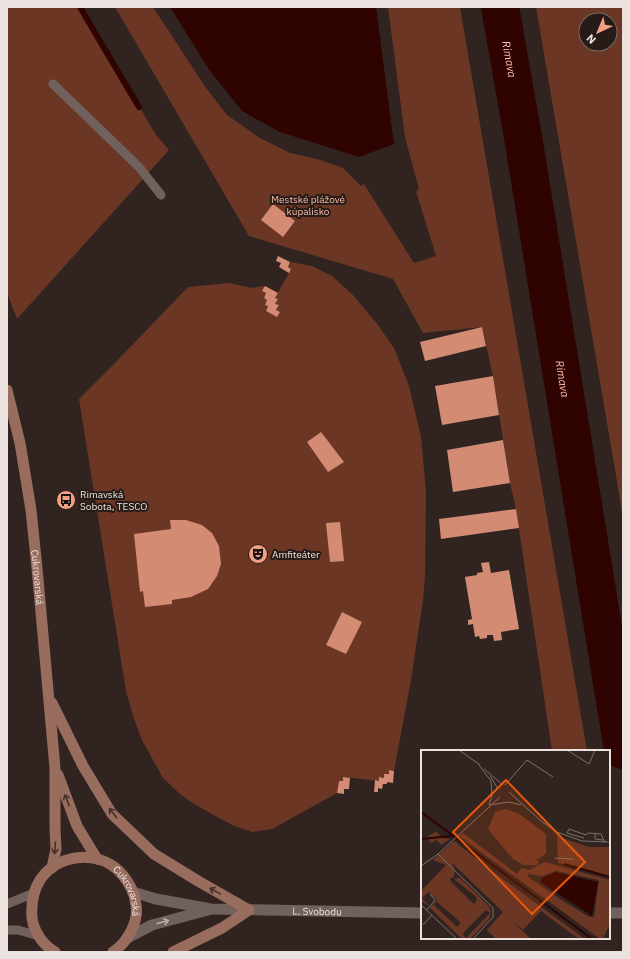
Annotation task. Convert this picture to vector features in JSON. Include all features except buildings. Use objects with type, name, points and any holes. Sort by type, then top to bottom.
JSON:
[{"type":"main road","name":"Cukrovarská","points":[[7,390],[20,443],[31,510],[49,698],[55,768],[56,849],[52,868]]},
{"type":"main road","points":[[49,698],[83,766],[112,814],[154,854],[249,910],[222,928],[173,952]]},
{"type":"main road","name":"Cukrovarská","points":[[55,768],[77,826],[97,859]]},
{"type":"main road","name":"Cukrovarská","points":[[51,950],[39,936],[33,923],[31,908],[34,893],[41,879],[52,868],[66,860],[82,857],[97,859],[113,866],[125,878],[133,892],[136,908],[134,924],[127,938],[118,949],[113,952]]},
{"type":"street","points":[[133,892],[156,899],[211,909]]},
{"type":"street","name":"L. Svobodu","points":[[211,909],[421,913]]},
{"type":"street","points":[[127,938],[152,925],[211,909]]},
{"type":"street","points":[[610,913],[623,913]]},
{"type":"lane","points":[[53,84],[139,167],[161,195]]},
{"type":"lane","points":[[7,904],[34,893]]},
{"type":"lane","points":[[7,930],[18,930],[39,936]]},
{"type":"green space","points":[[7,7],[80,7],[156,135],[169,150],[17,319],[7,293]]},
{"type":"green space","name":"Mestské plážové kúpalisko","points":[[115,7],[153,7],[206,88],[227,115],[260,138],[290,153],[317,159],[343,168],[361,186],[364,184],[414,263],[436,256],[416,191],[419,189],[405,137],[388,7],[460,7],[587,750],[552,750],[516,509],[510,483],[493,376],[482,327],[423,333],[393,279],[249,236]]},
{"type":"green space","points":[[536,7],[623,7],[623,521],[619,493]]},
{"type":"green space","points":[[290,262],[312,266],[332,276],[353,295],[378,325],[394,348],[409,386],[421,437],[426,492],[425,577],[411,680],[394,771],[390,770],[389,774],[384,774],[384,778],[379,777],[379,781],[343,777],[343,781],[339,781],[337,793],[272,829],[252,832],[232,825],[194,804],[180,794],[163,778],[142,740],[126,691],[79,399],[188,287],[230,283],[251,288],[265,286],[263,291],[266,293],[264,298],[267,300],[265,304],[268,306],[266,311],[277,317],[280,312],[276,310],[279,306],[275,304],[278,299],[275,298],[291,269],[288,267]]},
{"type":"shaded area","points":[[170,7],[376,7],[394,144],[359,157],[280,132],[242,111],[210,71]]},
{"type":"waterway","points":[[80,7],[139,107]]},
{"type":"waterway","name":"Rimava","points":[[500,7],[524,143],[623,750]]},
{"type":"place","name":"Rimavská Sobota, TESCO","points":[[66,500]]},
{"type":"place","name":"Amfiteáter","points":[[258,554]]}]
